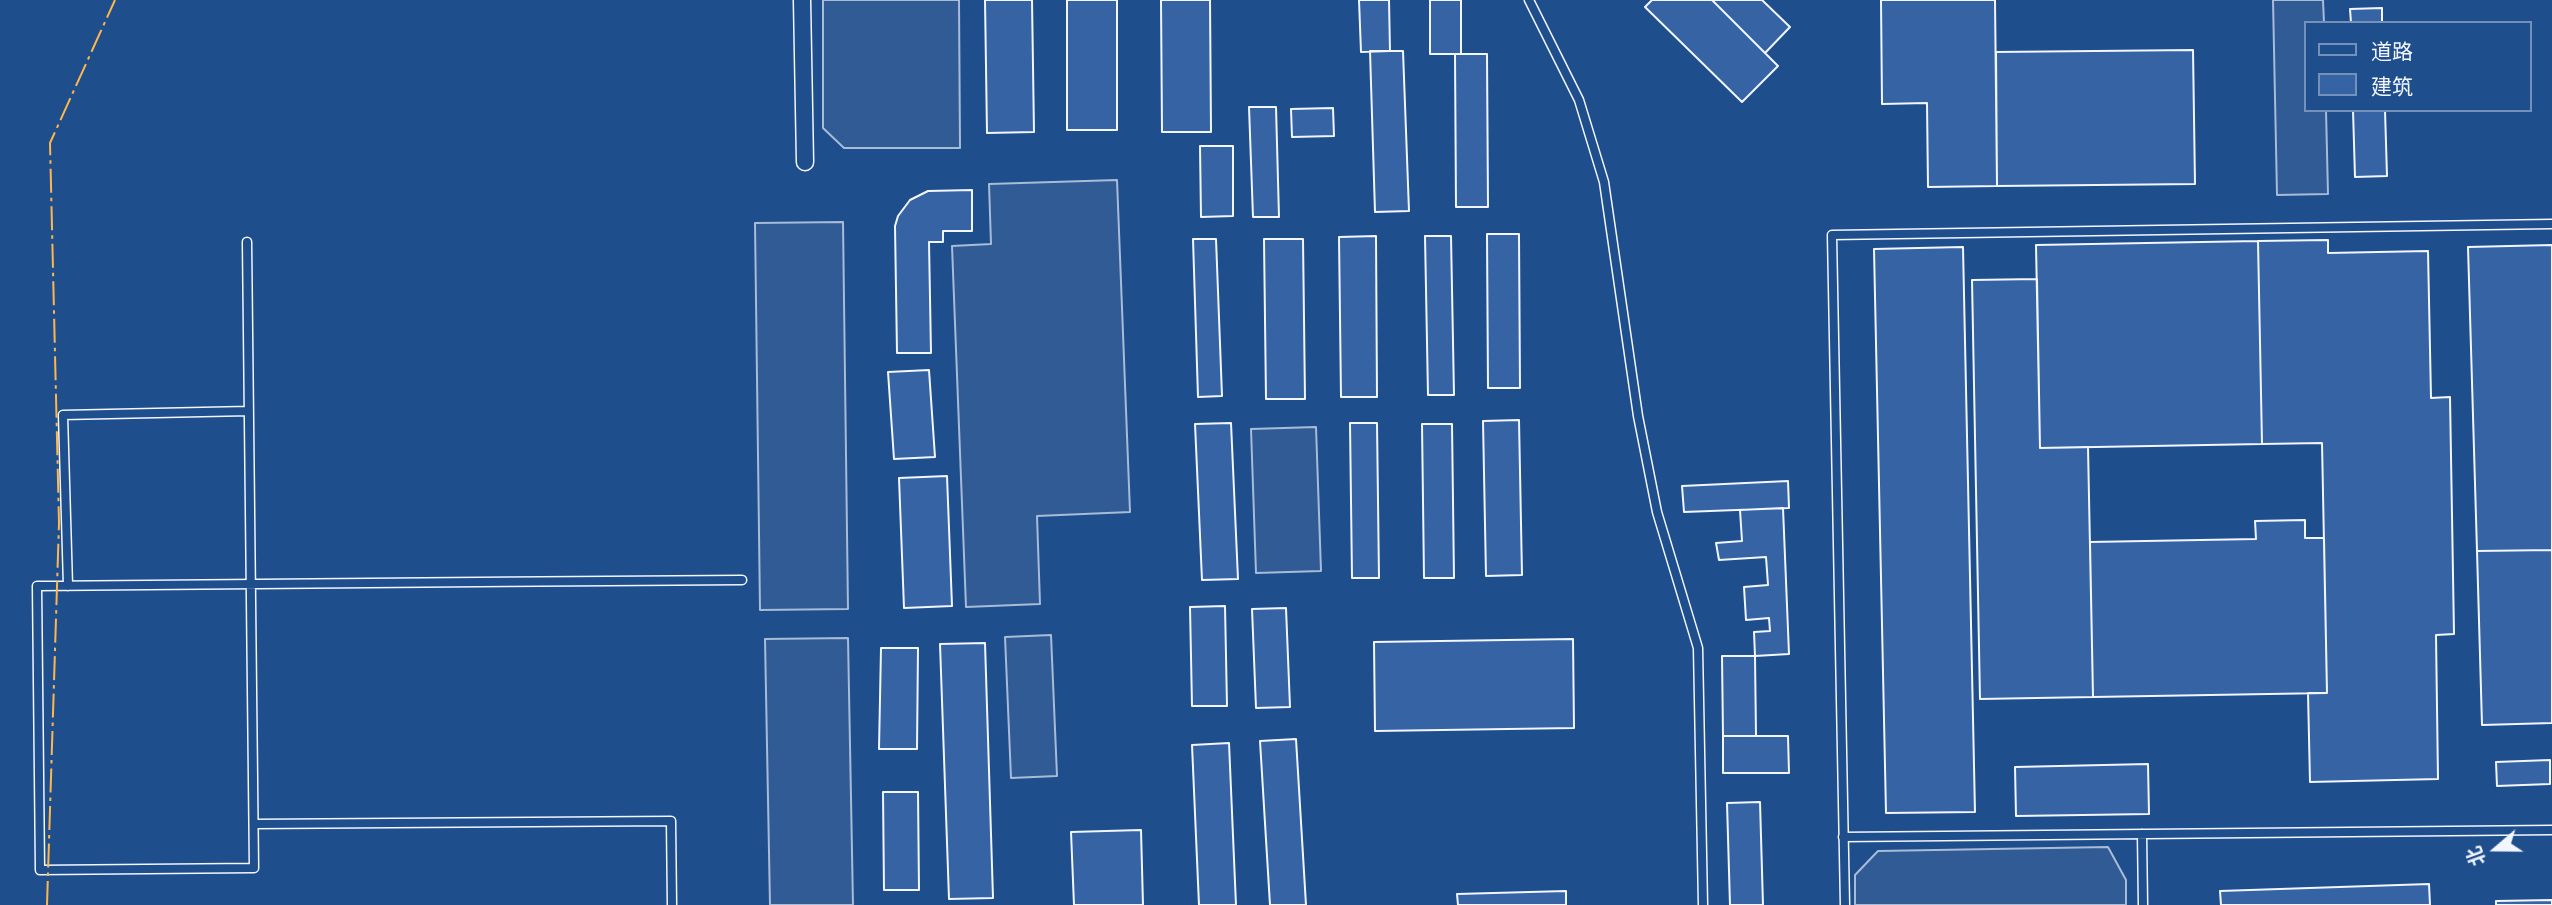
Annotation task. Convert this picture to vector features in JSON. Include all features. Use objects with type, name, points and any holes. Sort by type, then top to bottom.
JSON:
[{"type":"street","points":[[802,0],[805,162]]},
{"type":"lane","points":[[1529,0],[1579,100],[1604,182],[1639,416],[1657,512],[1698,648],[1703,905]]},
{"type":"lane","points":[[1845,905],[1832,235],[2552,224]]},
{"type":"lane","points":[[247,242],[251,584],[254,824],[254,868],[40,870],[37,586],[68,586],[251,584],[741,580]]},
{"type":"lane","points":[[68,586],[63,415],[249,411]]},
{"type":"lane","points":[[254,824],[671,821],[672,905]]},
{"type":"lane","points":[[1843,837],[2552,830]]},
{"type":"lane","points":[[2142,834],[2143,905]]},
{"type":"shaded area","points":[[823,0],[959,0],[960,148],[844,148],[823,128]]},
{"type":"shaded area","points":[[2273,0],[2323,0],[2324,21],[2304,21],[2304,112],[2326,112],[2328,194],[2277,195]]},
{"type":"shaded area","points":[[1117,180],[1130,512],[1037,516],[1040,604],[966,607],[952,246],[991,244],[989,184]]},
{"type":"shaded area","points":[[843,222],[848,609],[760,610],[755,223]]},
{"type":"shaded area","points":[[1316,427],[1321,571],[1256,573],[1251,429]]},
{"type":"shaded area","points":[[1051,635],[1057,776],[1011,778],[1005,637]]},
{"type":"shaded area","points":[[848,638],[853,905],[770,905],[765,639]]},
{"type":"shaded area","points":[[2108,847],[2126,880],[2126,905],[1855,905],[1855,875],[1878,851]]},
{"type":"building","points":[[985,0],[1032,0],[1034,132],[987,133]]},
{"type":"building","points":[[1067,0],[1117,0],[1117,130],[1067,130]]},
{"type":"building","points":[[1161,0],[1210,0],[1211,132],[1162,132]]},
{"type":"building","points":[[1359,0],[1389,0],[1390,51],[1361,52]]},
{"type":"building","points":[[1430,0],[1461,0],[1461,54],[1430,54]]},
{"type":"building","points":[[1652,0],[1712,0],[1778,66],[1742,102],[1645,7]]},
{"type":"building","points":[[1712,0],[1762,0],[1790,27],[1765,53]]},
{"type":"building","points":[[1881,0],[1995,0],[1997,186],[1928,187],[1927,103],[1882,104]]},
{"type":"building","points":[[2382,8],[2382,21],[2351,21],[2350,9]]},
{"type":"building","points":[[2193,50],[2195,184],[1997,186],[1996,52]]},
{"type":"building","points":[[1370,51],[1403,51],[1409,211],[1375,212]]},
{"type":"building","points":[[1455,54],[1487,54],[1488,207],[1456,207]]},
{"type":"building","points":[[1249,107],[1276,107],[1279,217],[1253,217]]},
{"type":"building","points":[[1333,108],[1334,136],[1292,137],[1291,109]]},
{"type":"building","points":[[2353,112],[2385,112],[2387,176],[2355,177]]},
{"type":"building","points":[[1200,146],[1233,146],[1233,216],[1201,217]]},
{"type":"building","points":[[972,190],[972,231],[943,231],[943,242],[929,242],[931,353],[897,353],[895,226],[898,216],[910,200],[928,191]]},
{"type":"building","points":[[1487,234],[1519,234],[1520,388],[1488,388]]},
{"type":"building","points":[[1376,236],[1377,397],[1341,397],[1339,237]]},
{"type":"building","points":[[1425,236],[1451,236],[1454,395],[1428,395]]},
{"type":"building","points":[[1193,239],[1216,239],[1222,396],[1198,397]]},
{"type":"building","points":[[1264,239],[1303,239],[1305,399],[1266,399]]},
{"type":"building","points":[[2328,240],[2328,253],[2428,251],[2431,398],[2450,397],[2454,634],[2436,635],[2438,779],[2310,782],[2308,693],[2327,693],[2322,443],[2262,444],[2258,241]]},
{"type":"building","points":[[2258,241],[2262,444],[2040,448],[2036,245]]},
{"type":"building","points":[[2552,245],[2552,550],[2477,551],[2468,247]]},
{"type":"building","points":[[1963,247],[1975,812],[1886,813],[1874,249]]},
{"type":"building","points":[[2037,279],[2040,448],[2088,447],[2093,697],[1980,699],[1972,280]]},
{"type":"building","points":[[929,370],[935,457],[894,459],[888,372]]},
{"type":"building","points":[[1519,420],[1522,575],[1486,576],[1483,421]]},
{"type":"building","points":[[1231,423],[1238,579],[1202,580],[1195,424]]},
{"type":"building","points":[[1350,423],[1377,423],[1379,578],[1352,578]]},
{"type":"building","points":[[1422,424],[1452,424],[1454,578],[1424,578]]},
{"type":"building","points":[[947,476],[952,606],[904,608],[899,478]]},
{"type":"building","points":[[1788,481],[1789,508],[1684,512],[1682,486]]},
{"type":"building","points":[[1783,508],[1789,654],[1755,656],[1754,632],[1770,631],[1769,618],[1746,620],[1744,587],[1768,585],[1766,557],[1719,560],[1716,543],[1742,541],[1740,510]]},
{"type":"building","points":[[2305,520],[2305,538],[2324,538],[2327,693],[2093,697],[2090,542],[2256,539],[2255,521]]},
{"type":"building","points":[[2552,550],[2552,723],[2482,725],[2477,551]]},
{"type":"building","points":[[1225,606],[1227,706],[1192,706],[1190,607]]},
{"type":"building","points":[[1286,608],[1290,707],[1256,708],[1252,609]]},
{"type":"building","points":[[1573,639],[1574,728],[1375,731],[1374,642]]},
{"type":"building","points":[[985,643],[993,898],[949,899],[940,644]]},
{"type":"building","points":[[881,648],[918,648],[917,749],[879,749]]},
{"type":"building","points":[[1722,656],[1755,656],[1756,736],[1723,736]]},
{"type":"building","points":[[1723,736],[1788,736],[1789,773],[1723,773]]},
{"type":"building","points":[[1296,739],[1306,905],[1270,905],[1260,741]]},
{"type":"building","points":[[1229,743],[1236,905],[1199,905],[1192,745]]},
{"type":"building","points":[[2550,760],[2550,784],[2497,786],[2496,762]]},
{"type":"building","points":[[2148,764],[2149,814],[2016,816],[2015,767]]},
{"type":"building","points":[[883,792],[918,792],[919,890],[884,890]]},
{"type":"building","points":[[1760,802],[1763,905],[1730,905],[1727,803]]},
{"type":"building","points":[[1141,830],[1143,905],[1074,905],[1071,832]]},
{"type":"building","points":[[2429,884],[2430,905],[2221,905],[2220,891]]},
{"type":"building","points":[[1566,891],[1566,905],[1458,905],[1457,894]]},
{"type":"building","points":[[2552,900],[2552,905],[2496,905],[2496,901]]},
{"type":"power","points":[[47,905],[59,523],[50,143],[115,0]]}]
